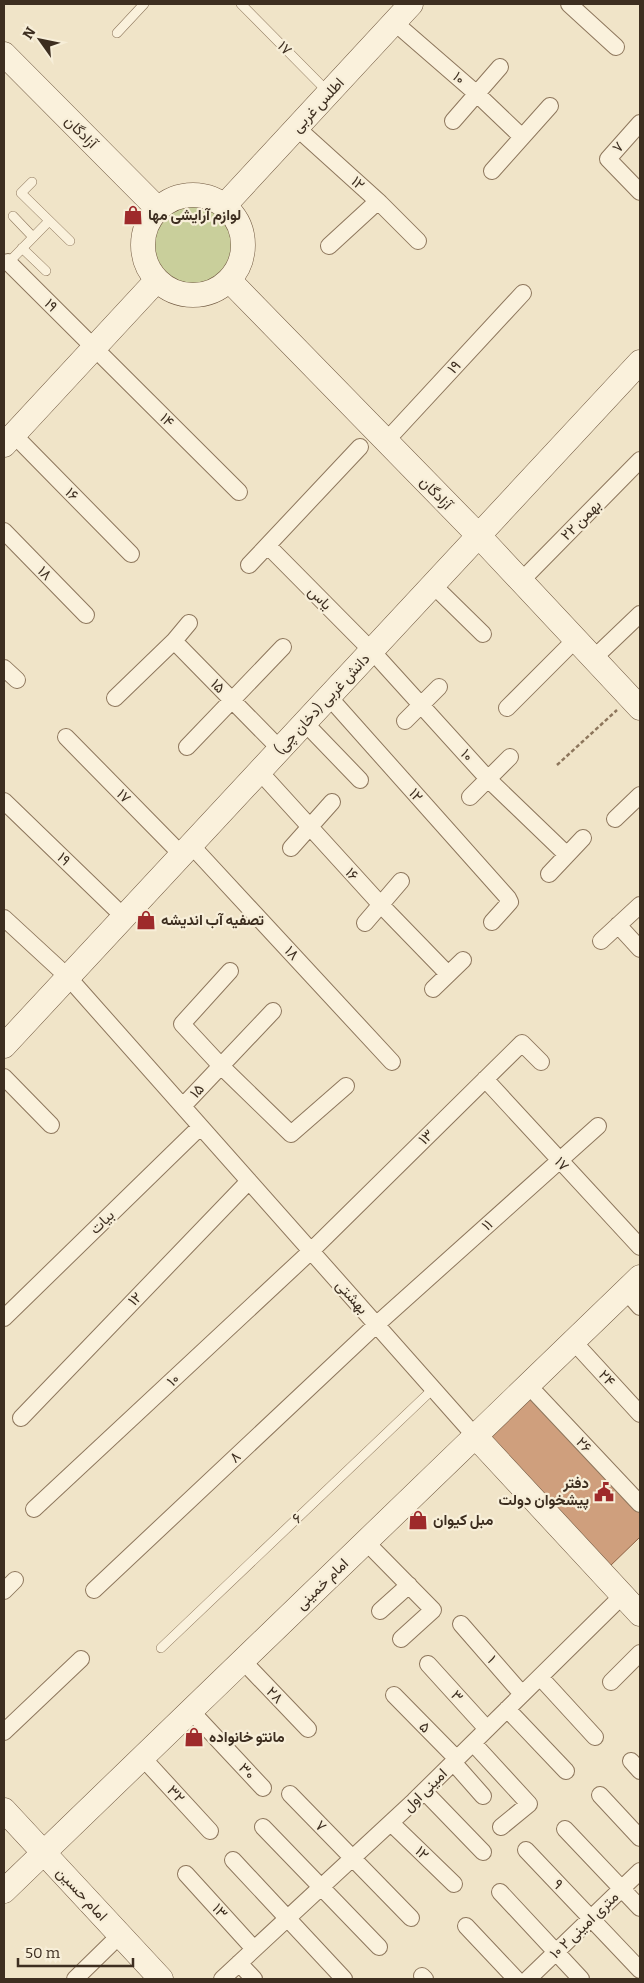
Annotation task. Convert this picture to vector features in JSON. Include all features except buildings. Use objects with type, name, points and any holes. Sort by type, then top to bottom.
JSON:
[{"type":"main road","name":"اطلس غربی","points":[[225,205],[411,4]]},
{"type":"main road","name":"آزادگان","points":[[4,54],[158,209]]},
{"type":"main road","points":[[198,194],[212,198],[225,205],[234,215],[241,228],[244,242],[240,262],[229,280],[216,290],[201,295],[185,295],[170,290],[157,280],[148,267],[144,252],[144,237],[148,222],[158,209],[170,200],[183,196],[198,194]]},
{"type":"main road","points":[[9,440],[157,280]]},
{"type":"main road","name":"آزادگان","points":[[229,280],[521,580],[575,640],[595,658],[635,702]]},
{"type":"main road","name":"دانش غربی (دخان چی)","points":[[4,1046],[640,362]]},
{"type":"main road","name":"امام خمینی","points":[[4,1891],[574,1341],[635,1291]]},
{"type":"main road","name":"بهشتی","points":[[475,1436],[640,1614]]},
{"type":"main road","name":"امام حسین","points":[[4,1810],[161,1979]]},
{"type":"street","points":[[569,4],[616,47]]},
{"type":"street","name":"۱۰","points":[[394,22],[478,94],[522,137]]},
{"type":"street","points":[[453,121],[500,67]]},
{"type":"street","points":[[492,171],[550,106]]},
{"type":"street","name":"۷","points":[[640,123],[608,159],[640,192]]},
{"type":"street","name":"۱۲","points":[[297,128],[378,201],[418,241]]},
{"type":"street","points":[[328,246],[378,201]]},
{"type":"street","name":"۱۹","points":[[5,262],[94,348]]},
{"type":"street","name":"۱۹","points":[[386,441],[523,293]]},
{"type":"street","name":"۱۴","points":[[94,348],[240,492]]},
{"type":"street","name":"۱۶","points":[[9,440],[131,554]]},
{"type":"street","points":[[250,565],[360,447]]},
{"type":"street","name":"۲۲ بهمن","points":[[521,580],[640,460]]},
{"type":"street","name":"۱۸","points":[[4,531],[86,615]]},
{"type":"street","name":"یاس","points":[[268,546],[372,650]]},
{"type":"street","points":[[433,585],[483,634]]},
{"type":"street","points":[[595,658],[640,614]]},
{"type":"street","points":[[115,698],[174,641],[189,623]]},
{"type":"street","points":[[507,708],[575,640]]},
{"type":"street","name":"۱۵","points":[[174,641],[280,749]]},
{"type":"street","points":[[187,748],[283,647]]},
{"type":"street","name":"۱۰","points":[[372,650],[489,780],[567,855]]},
{"type":"street","points":[[4,668],[16,680]]},
{"type":"street","points":[[405,721],[439,686]]},
{"type":"street","name":"۱۲","points":[[329,697],[510,902],[492,922]]},
{"type":"street","points":[[305,723],[360,780]]},
{"type":"street","name":"۱۷","points":[[66,738],[187,850]]},
{"type":"street","points":[[470,797],[510,757]]},
{"type":"street","name":"۱۶","points":[[260,772],[381,905],[448,974]]},
{"type":"street","points":[[615,820],[640,795]]},
{"type":"street","name":"۱۹","points":[[4,801],[124,917]]},
{"type":"street","points":[[291,848],[332,802]]},
{"type":"street","points":[[549,874],[583,838]]},
{"type":"street","name":"۱۸","points":[[187,850],[392,1062]]},
{"type":"street","points":[[365,923],[401,881]]},
{"type":"street","points":[[601,941],[640,905]]},
{"type":"street","name":"بهشتی","points":[[4,918],[68,977],[475,1436]]},
{"type":"street","points":[[618,925],[640,949]]},
{"type":"street","points":[[433,989],[463,960]]},
{"type":"street","points":[[230,971],[182,1024],[220,1066],[290,1134],[346,1086]]},
{"type":"street","name":"۱۵","points":[[182,1106],[273,1011]]},
{"type":"street","name":"۱۳","points":[[311,1251],[522,1043],[541,1062]]},
{"type":"street","points":[[4,1077],[51,1125]]},
{"type":"street","name":"۱۷","points":[[485,1079],[640,1247]]},
{"type":"street","name":"بیات","points":[[4,1318],[200,1126]]},
{"type":"street","name":"۱۱","points":[[376,1324],[598,1126]]},
{"type":"street","name":"۱۲","points":[[21,1418],[249,1181]]},
{"type":"street","name":"۱۰","points":[[34,1510],[311,1251]]},
{"type":"street","name":"۸","points":[[94,1590],[376,1324]]},
{"type":"street","name":"۲۴","points":[[574,1341],[640,1414]]},
{"type":"street","name":"۲۶","points":[[528,1385],[640,1504]]},
{"type":"street","points":[[366,1542],[433,1610],[401,1638]]},
{"type":"street","points":[[380,1611],[409,1585]]},
{"type":"street","name":"امینی اول","points":[[222,1979],[424,1791],[623,1595]]},
{"type":"street","name":"۱","points":[[461,1624],[522,1694]]},
{"type":"street","points":[[611,1682],[640,1653]]},
{"type":"street","points":[[4,1732],[81,1660]]},
{"type":"street","name":"۲۸","points":[[242,1661],[308,1729]]},
{"type":"street","name":"۳","points":[[428,1664],[487,1728]]},
{"type":"street","points":[[540,1677],[595,1737]]},
{"type":"street","name":"۵","points":[[394,1695],[455,1760]]},
{"type":"street","points":[[507,1709],[566,1771]]},
{"type":"street","name":"۳۰","points":[[191,1711],[263,1788]]},
{"type":"street","points":[[473,1743],[529,1804],[501,1827]]},
{"type":"street","name":"۳۲","points":[[142,1757],[210,1831]]},
{"type":"street","points":[[455,1760],[484,1796]]},
{"type":"street","points":[[424,1791],[483,1852]]},
{"type":"street","name":"۷","points":[[290,1794],[352,1858]]},
{"type":"street","points":[[600,1795],[640,1838]]},
{"type":"street","name":"۱۲","points":[[391,1822],[454,1884]]},
{"type":"street","points":[[263,1827],[379,1947]]},
{"type":"street","points":[[565,1829],[640,1908]]},
{"type":"street","name":"۹","points":[[526,1850],[591,1918]]},
{"type":"street","points":[[352,1858],[411,1918]]},
{"type":"street","points":[[233,1860],[344,1979]]},
{"type":"street","name":"۱۰ متری امینی ۲","points":[[533,1978],[640,1871]]},
{"type":"street","name":"۱۳","points":[[186,1874],[254,1949]]},
{"type":"street","points":[[500,1892],[582,1979]]},
{"type":"street","points":[[591,1918],[640,1970]]},
{"type":"street","points":[[466,1926],[516,1979]]},
{"type":"street","points":[[75,1979],[120,1935]]},
{"type":"street","points":[[239,1963],[254,1979]]},
{"type":"lane","points":[[117,32],[144,4]]},
{"type":"lane","name":"۱۷","points":[[241,4],[329,93]]},
{"type":"lane","points":[[32,182],[21,192],[70,241]]},
{"type":"lane","points":[[13,216],[33,237]]},
{"type":"lane","points":[[5,262],[49,221]]},
{"type":"lane","points":[[22,248],[46,271]]},
{"type":"lane","name":"۶","points":[[161,1648],[433,1389]]},
{"type":"path","points":[[557,765],[635,702]]},
{"type":"green space","points":[[193,202],[209,205],[223,214],[232,228],[235,244],[232,260],[223,274],[209,283],[193,286],[177,283],[163,274],[154,260],[151,244],[154,228],[163,214],[177,205]]},
{"type":"place","name":"لوازم آرایشی مها","points":[[133,215]]},
{"type":"place","name":"تصفیه آب اندیشه","points":[[146,920]]},
{"type":"place","name":"دفتر پیشخوان دولت","points":[[604,1492]]},
{"type":"place","name":"مبل کیوان","points":[[418,1520]]},
{"type":"place","name":"مانتو خانواده","points":[[194,1737]]}]
